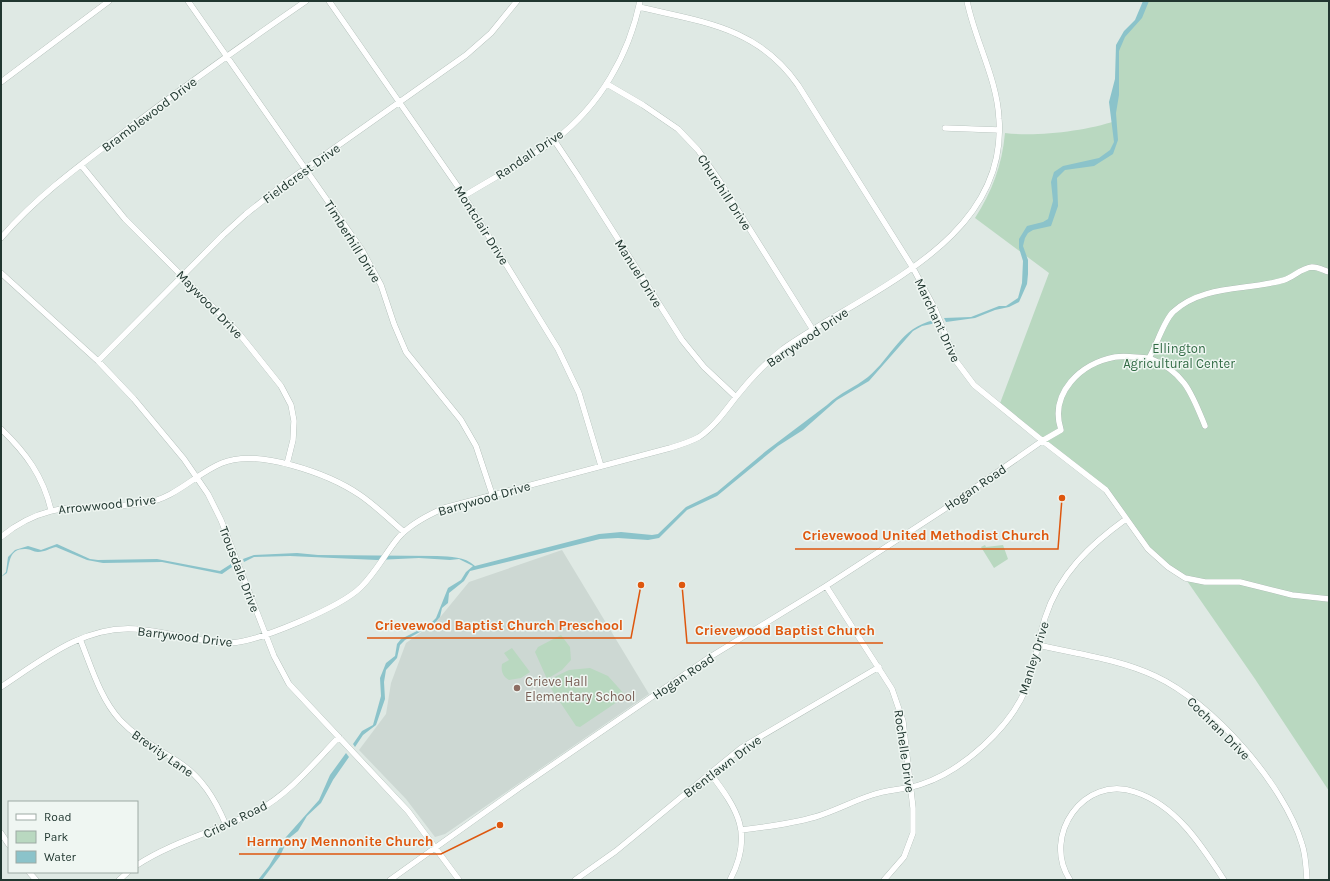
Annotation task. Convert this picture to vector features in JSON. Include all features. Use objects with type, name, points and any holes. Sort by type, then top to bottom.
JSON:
[{"type":"street","points":[[1,82],[109,1]]},
{"type":"street","name":"Timberhill Drive","points":[[188,1],[306,169],[369,262],[381,285],[396,329],[407,354],[446,399],[470,434],[479,455],[492,494]]},
{"type":"street","name":"Bramblewood Drive","points":[[1,238],[29,208],[81,165],[226,56],[306,1]]},
{"type":"street","name":"Montclair Drive","points":[[329,1],[464,196],[558,349],[581,398],[601,466]]},
{"type":"street","name":"Fieldcrest Drive","points":[[98,361],[238,220],[306,169],[472,50],[496,28],[517,1]]},
{"type":"street","name":"Barrywood Drive","points":[[1,687],[55,652],[80,638],[106,631],[122,629],[144,630],[227,643],[245,641],[266,634],[339,603],[360,588],[404,532],[426,517],[444,508],[492,494],[670,448],[696,439],[715,422],[773,357],[813,330],[913,268],[932,254],[952,236],[980,198],[994,166],[999,130],[999,114],[994,86],[973,25],[967,1]]},
{"type":"street","name":"Randall Drive","points":[[464,196],[554,140],[582,114],[606,84],[627,45],[640,4]]},
{"type":"street","name":"Marchant Drive","points":[[640,4],[704,21],[730,30],[756,43],[777,60],[798,85],[913,268],[935,309],[954,356],[962,371],[983,393],[1106,490],[1126,519],[1156,557],[1185,578],[1205,582],[1250,584],[1292,595],[1329,599]]},
{"type":"street","name":"Churchill Drive","points":[[606,84],[658,115],[682,132],[698,150],[719,180],[813,330]]},
{"type":"street","points":[[945,128],[999,130]]},
{"type":"street","name":"Manuel Drive","points":[[554,140],[682,340],[704,367],[736,397]]},
{"type":"street","name":"Maywood Drive","points":[[81,165],[126,219],[237,330],[274,377],[291,405],[294,425],[293,440],[287,464]]},
{"type":"street","points":[[1205,426],[1185,383],[1171,370],[1149,358],[1171,313],[1189,302],[1230,288],[1262,285],[1284,280],[1309,268],[1319,268],[1329,272]]},
{"type":"street","name":"Trousdale Drive","points":[[1,273],[98,361],[134,399],[198,477],[221,520],[279,667],[289,684],[408,811],[460,880]]},
{"type":"street","name":"Hogan Road","points":[[390,880],[435,847],[710,657],[826,586],[943,510],[1042,441],[1061,430],[1058,418],[1061,402],[1066,387],[1076,376],[1092,365],[1108,359],[1124,356],[1149,358]]},
{"type":"street","points":[[1,429],[21,449],[36,469],[44,487],[50,510]]},
{"type":"street","name":"Arrowwood Drive","points":[[1,537],[27,519],[50,510],[73,507],[137,504],[169,496],[221,463],[242,458],[260,458],[287,464],[354,491],[404,532]]},
{"type":"street","name":"Manley Drive","points":[[741,830],[805,820],[871,795],[932,781],[949,772],[979,748],[1000,729],[1012,713],[1026,688],[1047,611],[1070,570],[1089,548],[1126,519]]},
{"type":"street","name":"Rochelle Drive","points":[[826,586],[879,667],[892,689],[902,714],[914,814],[912,837],[904,857],[884,880]]},
{"type":"street","name":"Brevity Lane","points":[[80,638],[104,696],[119,718],[137,736],[177,760],[199,779],[212,796],[226,825]]},
{"type":"street","name":"Cochran Drive","points":[[1038,645],[1100,658],[1146,672],[1174,686],[1199,705],[1241,747],[1262,771],[1280,798],[1302,844],[1307,880]]},
{"type":"street","name":"Brentlawn Drive","points":[[575,880],[616,851],[710,773],[756,739],[879,667]]},
{"type":"street","name":"Crieve Road","points":[[138,865],[173,847],[262,808],[279,795],[339,738]]},
{"type":"street","points":[[710,773],[735,808],[741,830],[742,838],[738,860],[730,880]]},
{"type":"street","points":[[1070,880],[1063,868],[1060,846],[1062,832],[1069,817],[1088,798],[1104,791],[1119,789],[1131,790],[1147,796],[1177,819],[1198,841],[1224,880]]},
{"type":"street","points":[[1,833],[8,844]]},
{"type":"street","points":[[119,880],[127,873]]},
{"type":"shaded area","name":"Crieve Hall Elementary School","points":[[562,550],[649,694],[445,834],[435,837],[406,799],[359,750],[386,714],[391,683],[406,643],[437,621],[469,582]]},
{"type":"green space","name":"Ellington Agricultural Center","points":[[1148,1],[1329,1],[1329,791],[1255,679],[1185,578],[1156,557],[1113,498],[999,406],[1049,273],[975,218],[991,188],[999,167],[1005,133],[1046,134],[1090,128],[1115,121],[1117,49],[1126,32],[1139,18]]},
{"type":"green space","points":[[985,545],[986,547],[1003,545],[1008,559],[994,568],[981,547]]},
{"type":"green space","points":[[561,635],[570,647],[571,660],[562,670],[547,679],[535,652],[538,647]]},
{"type":"green space","points":[[512,648],[530,672],[521,678],[509,680],[503,675],[502,664],[509,660],[504,653]]},
{"type":"green space","points":[[590,668],[608,676],[626,696],[580,727],[576,726],[546,681],[569,670]]},
{"type":"water","points":[[1143,1],[1149,1],[1142,18],[1125,37],[1119,51],[1119,95],[1116,113],[1118,140],[1113,154],[1094,166],[1065,170],[1057,178],[1058,206],[1051,226],[1033,230],[1028,233],[1025,238],[1023,246],[1028,260],[1028,274],[1027,284],[1019,302],[1009,307],[995,310],[975,318],[946,322],[944,318],[971,317],[999,306],[1006,306],[1018,298],[1022,283],[1023,261],[1019,248],[1019,239],[1027,226],[1043,222],[1048,219],[1053,201],[1051,182],[1054,172],[1063,166],[1099,158],[1110,150],[1114,142],[1109,102],[1115,79],[1116,45],[1124,31],[1135,20]]},
{"type":"water","points":[[934,320],[936,323],[922,326],[913,331],[869,381],[837,400],[803,430],[778,446],[717,496],[687,510],[659,538],[648,540],[618,538],[600,539],[470,571],[464,581],[449,593],[448,603],[442,608],[440,617],[433,625],[405,640],[400,645],[397,658],[386,670],[384,682],[385,699],[376,725],[363,735],[355,747],[353,744],[362,731],[373,725],[381,696],[380,678],[386,663],[395,656],[397,644],[401,639],[429,625],[436,618],[448,588],[461,580],[466,572],[473,566],[459,559],[450,560],[419,558],[377,560],[290,556],[254,557],[244,562],[243,559],[254,555],[297,553],[318,555],[437,556],[457,558],[466,560],[475,566],[599,534],[621,532],[652,535],[658,534],[686,507],[717,492],[766,451],[842,393],[868,377],[913,329]]},
{"type":"water","points":[[57,544],[90,559],[157,559],[220,571],[231,564],[232,567],[222,574],[162,562],[103,563],[87,560],[56,547],[41,552],[36,552],[29,549],[20,549],[16,551],[11,556],[7,573],[1,577],[6,572],[8,557],[15,550],[28,546],[41,550]]},
{"type":"water","points":[[346,753],[349,757],[333,780],[321,803],[307,816],[298,831],[288,839],[280,856],[262,880],[258,880],[269,866],[286,837],[319,800],[330,775]]},
{"type":"place","name":"Crievewood United Methodist Church","points":[[1062,498]]},
{"type":"place","name":"Crievewood Baptist Church Preschool","points":[[641,585]]},
{"type":"place","name":"Crievewood Baptist Church","points":[[682,585]]},
{"type":"place","name":"Crieve Hall Elementary School","points":[[517,688]]},
{"type":"place","name":"Harmony Mennonite Church","points":[[500,825]]}]
